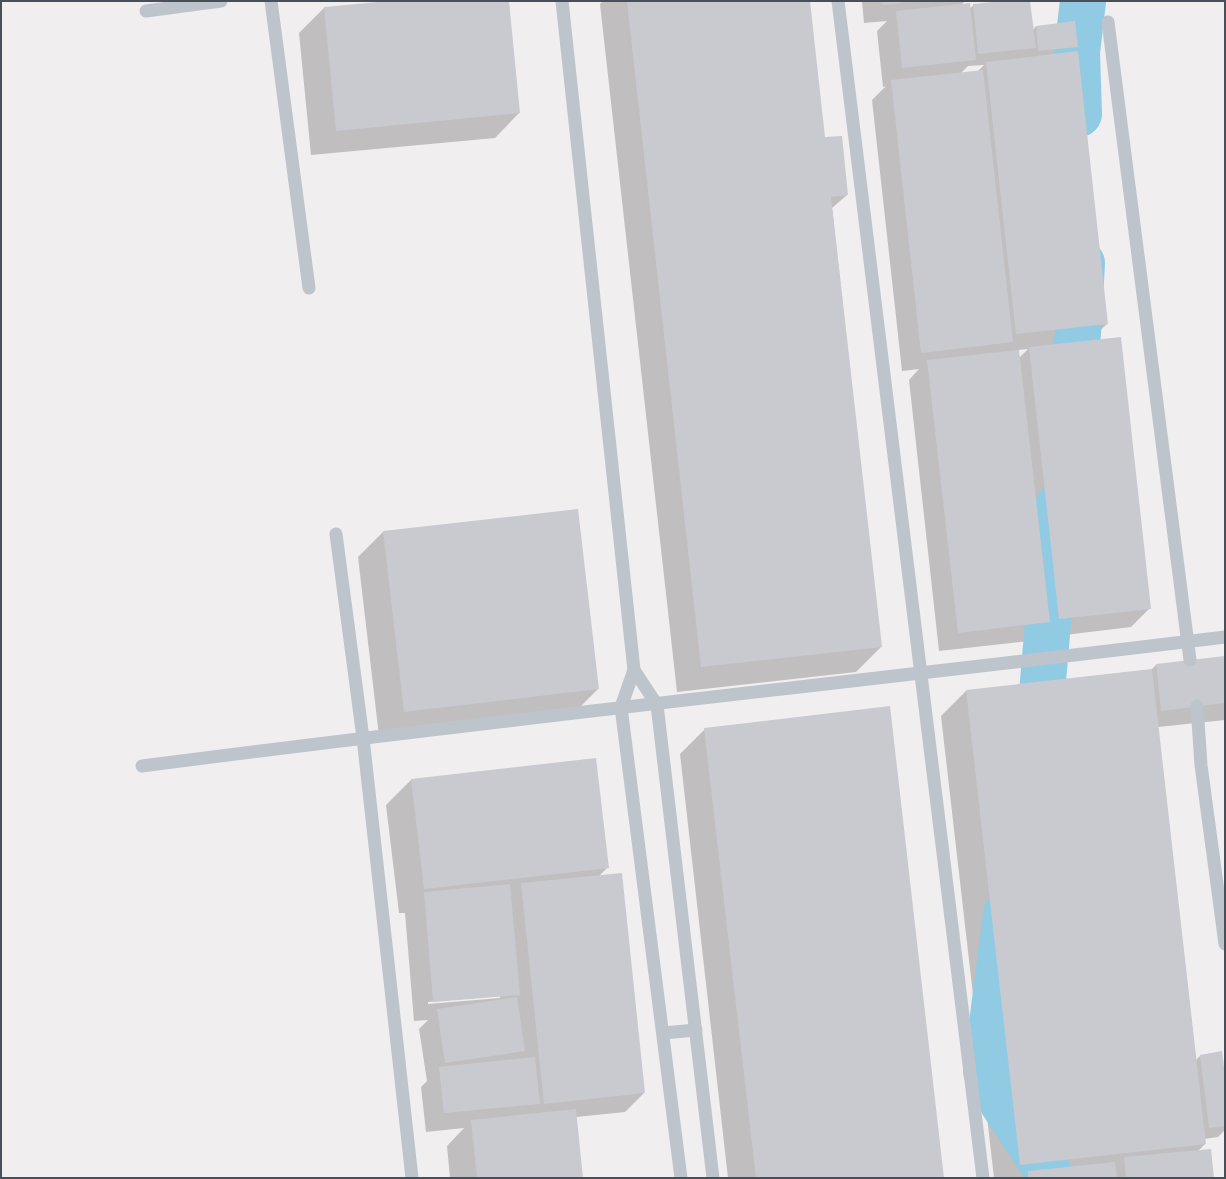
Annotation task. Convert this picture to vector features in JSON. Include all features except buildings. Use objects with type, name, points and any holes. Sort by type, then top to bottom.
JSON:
[{"type":"lane","points":[[146,11],[221,1]]},
{"type":"lane","points":[[271,1],[309,288]]},
{"type":"lane","points":[[562,1],[634,670],[621,708],[681,1178]]},
{"type":"lane","points":[[838,1],[983,1178]]},
{"type":"lane","points":[[1108,22],[1190,660]]},
{"type":"lane","points":[[336,534],[363,738],[412,1178]]},
{"type":"lane","points":[[142,766],[363,738],[922,674],[1225,637]]},
{"type":"lane","points":[[634,670],[657,704],[714,1178]]},
{"type":"lane","points":[[1197,706],[1201,765],[1225,944]]},
{"type":"lane","points":[[663,1033],[696,1030]]},
{"type":"waterway","points":[[1079,114],[1077,52],[1083,1]]},
{"type":"waterway","points":[[1068,405],[1078,334],[1082,263]]},
{"type":"waterway","points":[[1036,744],[1039,728],[1058,506]]},
{"type":"waterway","points":[[1006,914],[986,1071],[998,1096],[1052,1178]]}]
